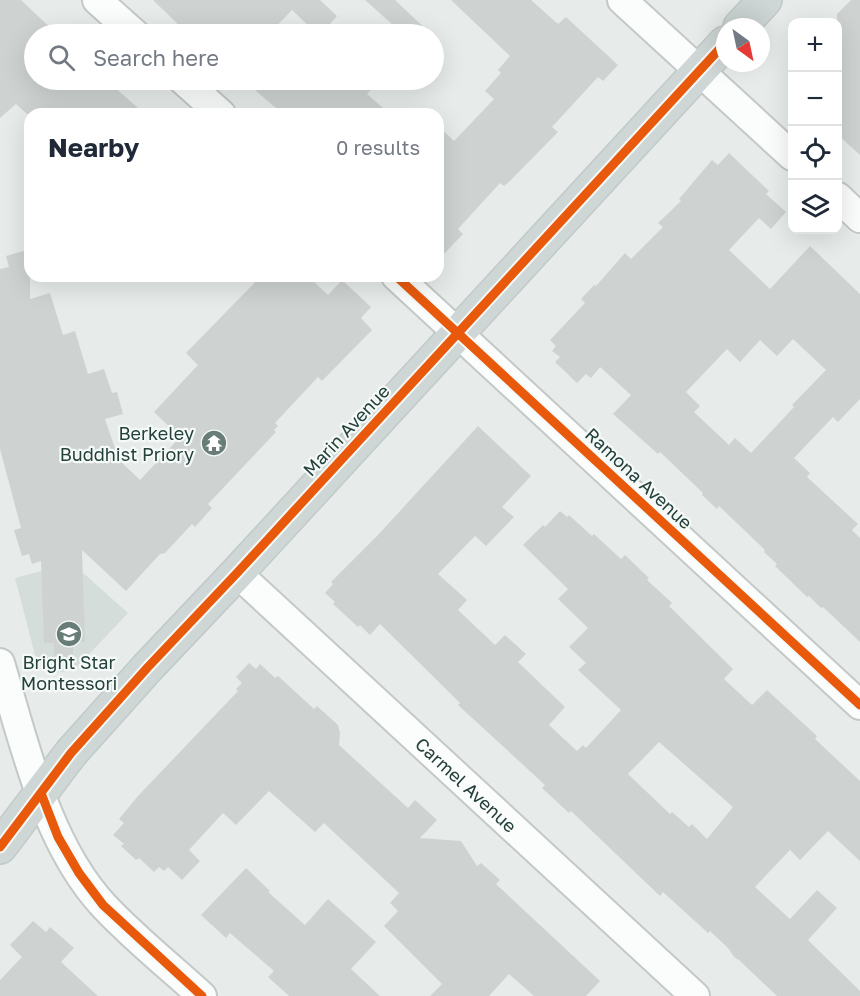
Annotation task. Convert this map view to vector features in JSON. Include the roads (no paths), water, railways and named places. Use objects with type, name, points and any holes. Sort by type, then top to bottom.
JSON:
[{"type":"main road","points":[[748,18],[765,0]]},
{"type":"main road","name":"Marin Avenue","points":[[0,847],[71,753],[133,684],[716,52]]},
{"type":"street","points":[[98,0],[124,24]]},
{"type":"street","points":[[622,0],[788,152]]},
{"type":"street","points":[[194,90],[214,108]]},
{"type":"street","points":[[842,202],[860,218]]},
{"type":"street","name":"Ramona Avenue","points":[[403,282],[860,705]]},
{"type":"street","name":"Carmel Avenue","points":[[237,573],[695,996]]},
{"type":"street","points":[[0,663],[41,793],[58,837],[79,873],[103,905],[202,996]]},
{"type":"place","name":"Berkeley Buddhist Priory","points":[[214,443]]},
{"type":"place","name":"Bright Star Montessori","points":[[69,634]]}]
